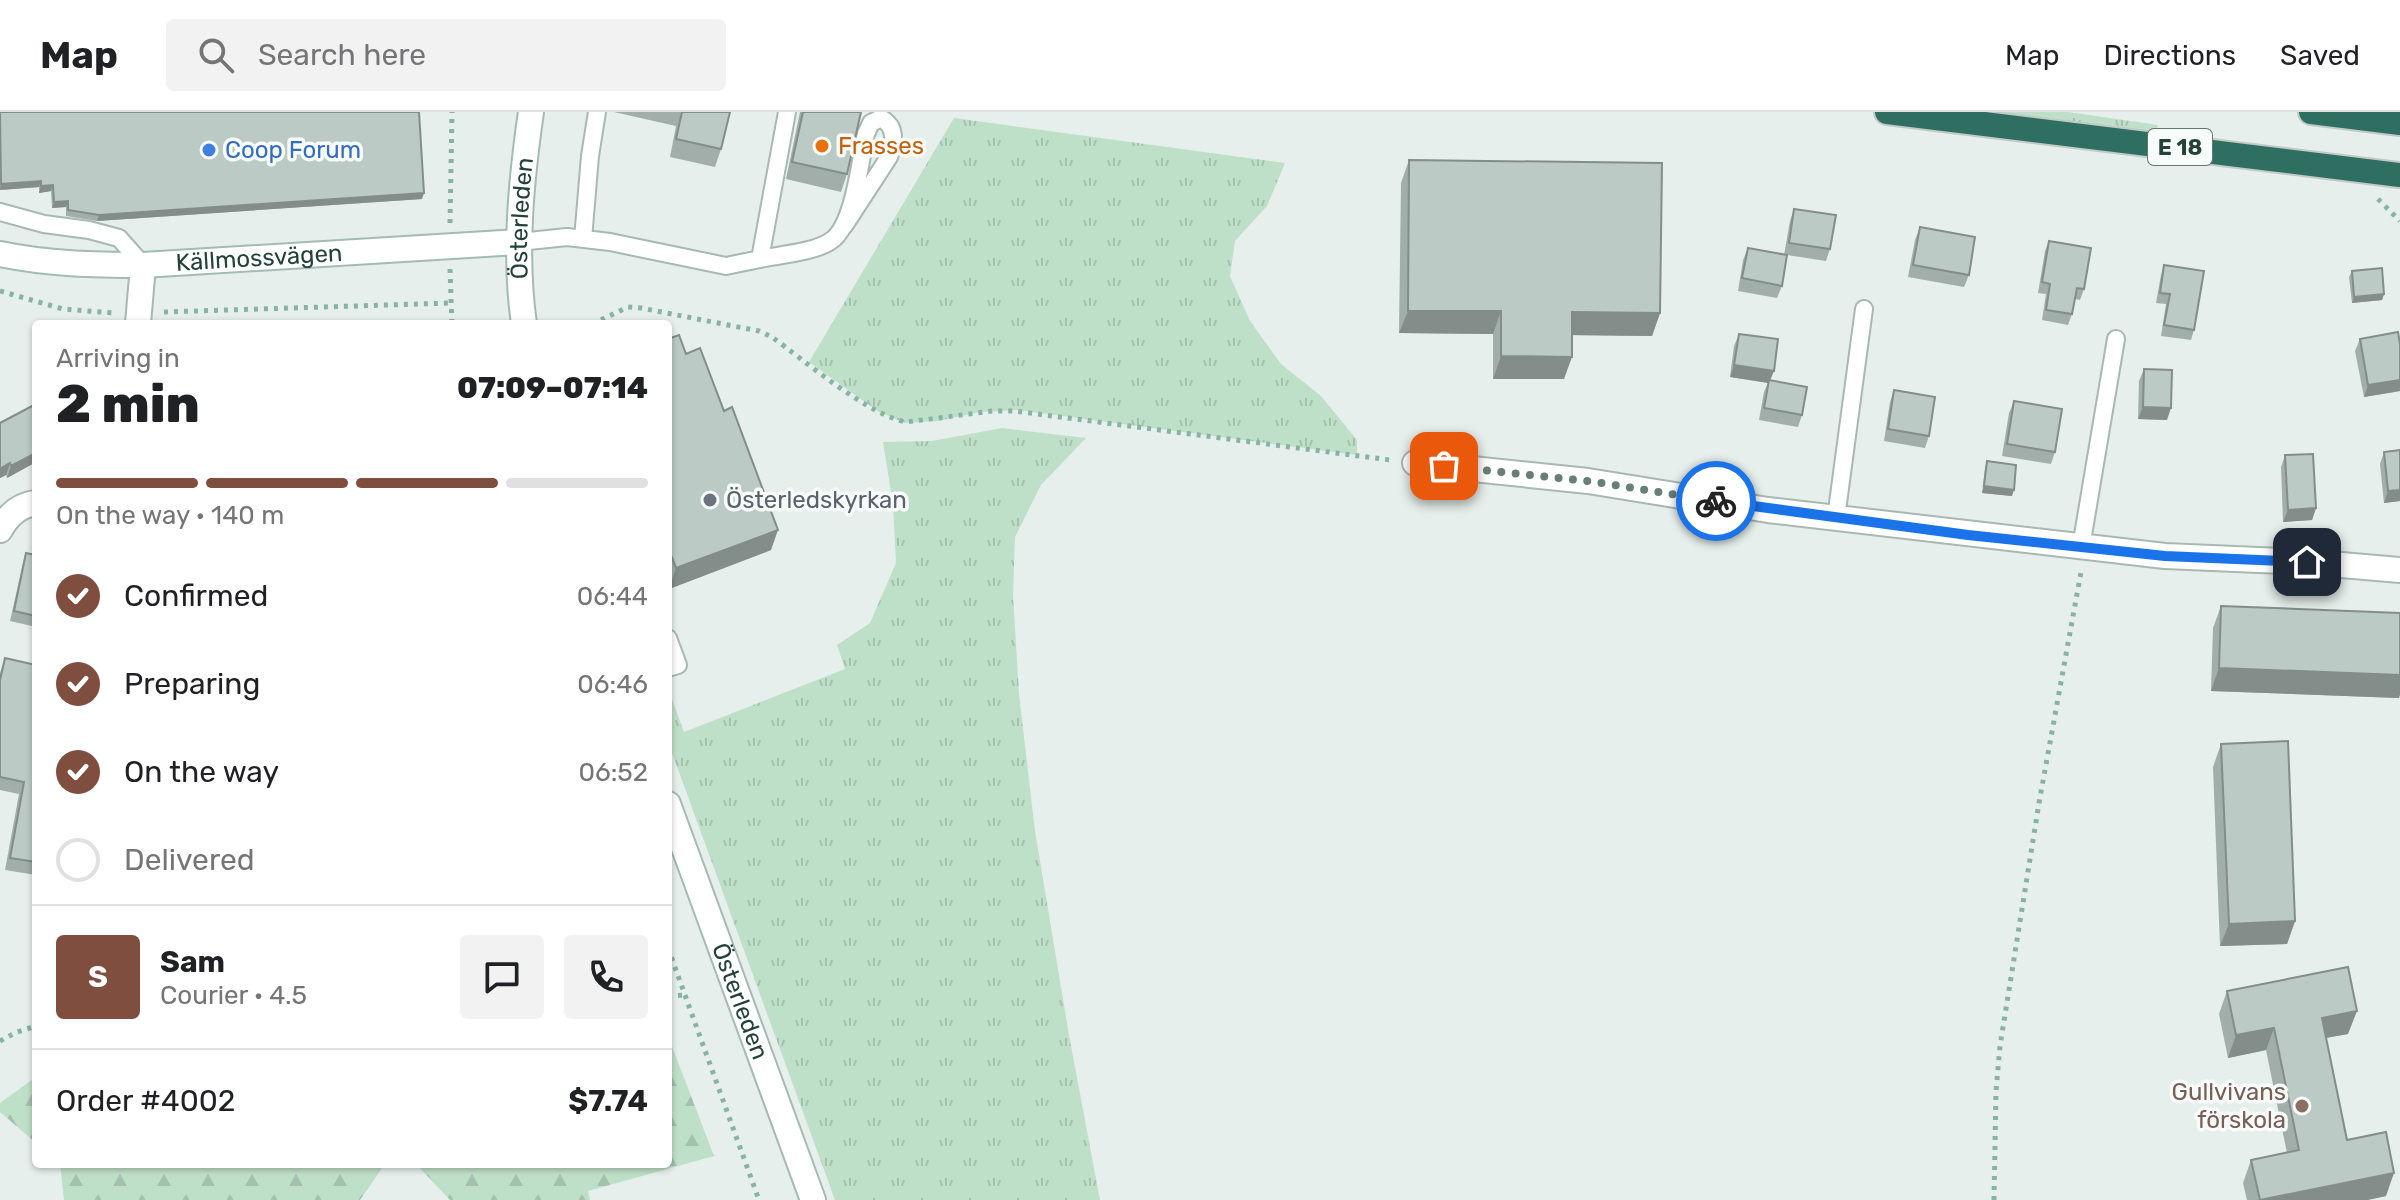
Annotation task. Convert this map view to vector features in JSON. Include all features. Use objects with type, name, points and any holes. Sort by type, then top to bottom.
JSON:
[{"type":"highway","name":"E 18","points":[[1887,112],[2400,175]]},
{"type":"highway","points":[[2311,112],[2400,123]]},
{"type":"main road","name":"Österleden","points":[[524,320],[519,242],[531,112]]},
{"type":"main road","name":"Källmossvägen","points":[[0,254],[88,265],[143,265],[519,242]]},
{"type":"main road","points":[[138,318],[143,265]]},
{"type":"main road","points":[[1415,463],[1588,481],[1768,510],[2081,547],[2165,556],[2307,562],[2400,570]]},
{"type":"main road","points":[[0,530],[6,517],[32,503]]},
{"type":"main road","name":"Österleden","points":[[672,815],[813,1200]]},
{"type":"lane","points":[[583,239],[597,112]]},
{"type":"lane","points":[[760,259],[787,112]]},
{"type":"lane","points":[[519,242],[567,237],[610,242],[726,266],[818,247],[833,240],[844,226],[889,157],[893,132],[888,122],[881,118],[871,123],[866,134],[844,226]]},
{"type":"lane","points":[[0,212],[119,238],[143,265]]},
{"type":"lane","points":[[1836,518],[1864,309]]},
{"type":"lane","points":[[2081,547],[2116,339]]},
{"type":"lane","points":[[672,649],[678,665],[672,667]]},
{"type":"path","points":[[450,246],[452,112]]},
{"type":"path","points":[[2372,190],[2400,220]]},
{"type":"path","points":[[0,291],[63,309],[138,318],[451,303],[452,320]]},
{"type":"path","points":[[600,320],[628,307],[759,331],[871,407],[892,419],[906,422],[1014,411],[1415,463]]},
{"type":"path","points":[[1994,1200],[2000,1046],[2039,803],[2081,580],[2081,547]]},
{"type":"path","points":[[672,959],[759,1200]]},
{"type":"path","points":[[672,996],[685,995]]},
{"type":"path","points":[[0,1041],[32,1027]]},
{"type":"green space","points":[[1957,112],[2068,112],[2158,125],[2156,132],[2133,134]]},
{"type":"green space","points":[[954,118],[1285,163],[1267,206],[1235,241],[1230,276],[1250,321],[1281,364],[1321,396],[1357,440],[1357,455],[1017,410],[905,423],[879,412],[809,362]]},
{"type":"green space","points":[[1002,428],[1086,438],[1041,485],[1015,537],[1013,595],[1019,694],[1035,831],[1100,1200],[835,1200],[672,753],[672,699],[684,732],[845,669],[837,645],[870,623],[896,563],[893,504],[883,442],[932,441]]},
{"type":"green space","points":[[672,1046],[714,1156],[672,1168]]},
{"type":"green space","points":[[32,1080],[32,1140],[0,1112],[0,1103]]},
{"type":"green space","points":[[60,1168],[382,1168],[360,1200],[64,1200]]},
{"type":"green space","points":[[420,1168],[671,1168],[588,1191],[590,1200],[450,1200]]},
{"type":"building","name":"Coop Forum","points":[[0,112],[419,112],[424,193],[99,215],[68,210],[68,201],[54,202],[53,185],[41,186],[41,181],[1,184]]},
{"type":"building","points":[[682,112],[730,112],[721,149],[676,139]]},
{"type":"building","name":"Frasses","points":[[803,112],[861,112],[847,174],[792,162]]},
{"type":"building","points":[[1409,160],[1662,163],[1660,313],[1572,312],[1572,357],[1501,356],[1501,311],[1408,311]]},
{"type":"building","points":[[1794,209],[1836,215],[1830,249],[1789,243]]},
{"type":"building","points":[[1920,227],[1975,237],[1969,275],[1913,265]]},
{"type":"building","points":[[2049,241],[2091,248],[2084,289],[2077,288],[2072,314],[2046,310],[2050,284],[2042,282]]},
{"type":"building","points":[[1748,248],[1787,255],[1782,286],[1742,278]]},
{"type":"building","points":[[2164,265],[2204,271],[2194,330],[2164,325],[2170,294],[2160,293]]},
{"type":"building","points":[[2382,268],[2384,294],[2354,297],[2352,271]]},
{"type":"building","points":[[2398,332],[2400,380],[2368,385],[2360,339]]},
{"type":"building","points":[[1739,334],[1778,339],[1774,371],[1734,365]]},
{"type":"building","name":"Österledskyrkan","points":[[679,335],[686,354],[700,348],[724,411],[732,407],[778,530],[676,568],[672,558],[672,338]]},
{"type":"building","points":[[2144,369],[2172,370],[2171,408],[2143,407]]},
{"type":"building","points":[[1769,380],[1807,387],[1802,415],[1764,408]]},
{"type":"building","points":[[1894,390],[1935,397],[1929,436],[1888,429]]},
{"type":"building","points":[[2014,401],[2062,409],[2055,452],[2007,444]]},
{"type":"building","points":[[32,406],[32,455],[0,469],[0,423]]},
{"type":"building","points":[[2400,450],[2400,490],[2388,491],[2384,452]]},
{"type":"building","points":[[2313,454],[2316,508],[2288,510],[2285,455]]},
{"type":"building","points":[[1987,461],[2016,465],[2014,490],[1984,486]]},
{"type":"building","points":[[26,553],[32,554],[32,615],[14,611]]},
{"type":"building","points":[[2221,606],[2400,613],[2400,675],[2219,668]]},
{"type":"building","points":[[5,658],[32,664],[32,861],[10,858],[24,782],[0,777],[0,680]]},
{"type":"building","points":[[2288,741],[2295,921],[2229,924],[2221,744]]},
{"type":"building","name":"Gullvivans förskola","points":[[2348,967],[2357,1011],[2322,1018],[2347,1140],[2386,1132],[2394,1173],[2260,1200],[2251,1160],[2299,1150],[2274,1028],[2236,1035],[2227,991]]},
{"type":"way so far","points":[[1444,466],[1588,481],[1716,501]]},
{"type":"place","name":"Frasses","points":[[822,146]]},
{"type":"place","name":"Coop Forum","points":[[209,150]]},
{"type":"place","name":"Österledskyrkan","points":[[710,500]]},
{"type":"place","name":"Gullvivans förskola","points":[[2302,1106]]},
{"type":"route","points":[[1716,501],[1968,535],[2165,556],[2307,562]]}]
